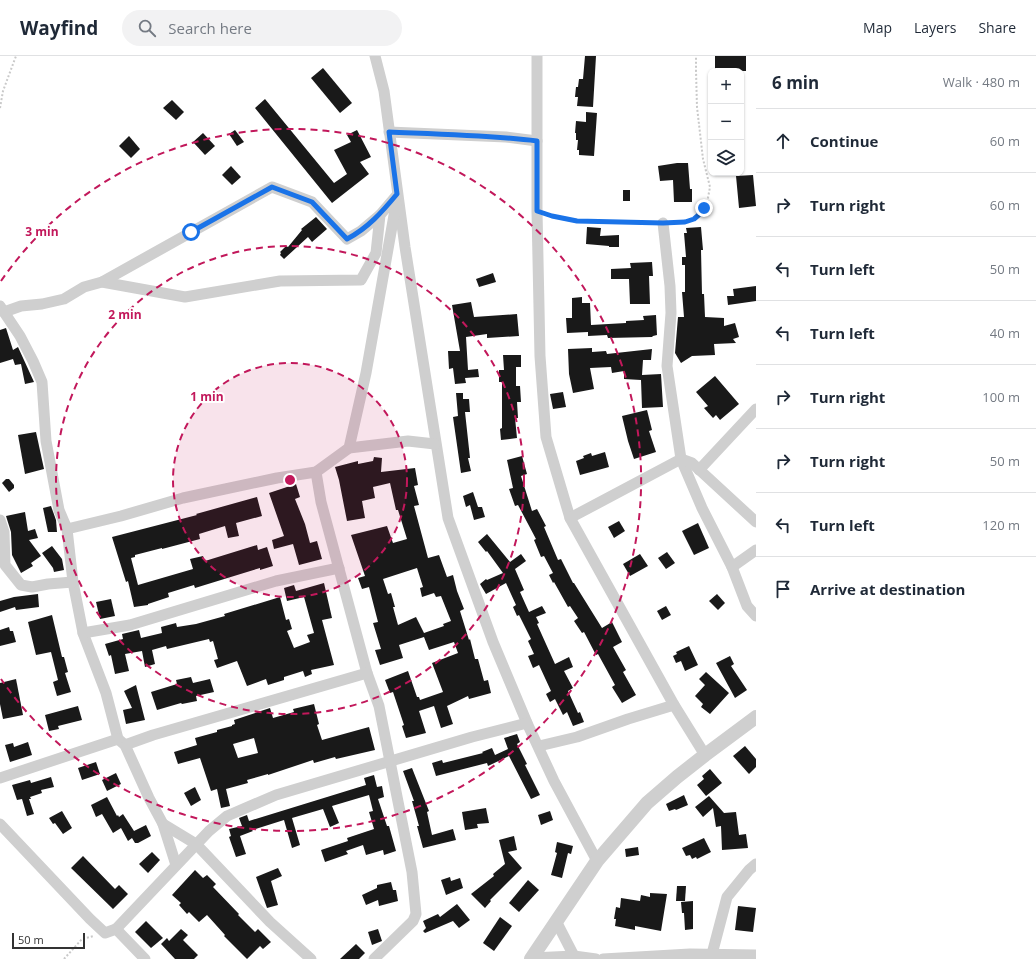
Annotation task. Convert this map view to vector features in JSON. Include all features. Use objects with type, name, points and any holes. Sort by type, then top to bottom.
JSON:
[{"type":"street","points":[[375,56],[384,91],[397,194],[448,518],[493,642],[527,723],[554,781],[597,861]]},
{"type":"street","points":[[537,56],[537,211],[540,356],[546,437],[570,518],[674,705],[705,754]]},
{"type":"street","points":[[389,132],[506,137],[537,141]]},
{"type":"street","points":[[176,865],[163,824],[121,742],[106,693],[83,633],[73,582],[67,529],[59,510],[46,441],[42,382],[33,361],[2,309],[42,304],[64,299],[84,287],[102,282],[272,187],[312,202],[347,239],[361,231],[380,215],[397,194]]},
{"type":"street","points":[[349,448],[366,372],[397,194]]},
{"type":"street","points":[[102,282],[185,297],[280,281],[360,280],[376,253],[380,215]]},
{"type":"street","points":[[663,223],[670,286],[671,313],[667,366],[681,459],[702,508],[732,568],[747,606],[756,616]]},
{"type":"street","points":[[699,470],[756,409]]},
{"type":"street","points":[[67,529],[121,516],[183,498],[276,478],[316,472],[349,448],[408,441],[436,444]]},
{"type":"street","points":[[570,518],[681,459],[692,463],[756,522]]},
{"type":"street","points":[[316,472],[321,502],[368,673],[379,706],[412,872],[416,914],[413,921],[374,959]]},
{"type":"street","points":[[0,520],[4,532],[3,566],[21,585],[32,587],[73,582]]},
{"type":"street","points":[[732,568],[756,550]]},
{"type":"street","points":[[83,633],[130,625],[276,582],[339,568]]},
{"type":"street","points":[[0,778],[121,742],[153,735],[368,673]]},
{"type":"street","points":[[539,746],[577,737],[674,705]]},
{"type":"street","points":[[532,959],[597,861],[647,803],[705,754],[756,717]]},
{"type":"street","points":[[0,824],[105,933],[116,929],[209,831],[228,816],[252,804],[276,794],[472,737],[527,723]]},
{"type":"street","points":[[163,824],[196,844],[270,922],[311,959]]},
{"type":"street","points":[[712,954],[727,897],[756,864]]},
{"type":"street","points":[[556,921],[574,956]]},
{"type":"street","points":[[116,929],[145,959]]},
{"type":"street","points":[[602,959],[690,954],[756,955]]},
{"type":"street","points":[[532,959],[574,956],[596,959]]},
{"type":"path","points":[[0,108],[3,90],[16,56]]},
{"type":"path","points":[[537,211],[552,216],[577,221],[663,223],[685,222],[694,219],[701,213],[707,203],[710,187],[704,159],[697,107],[696,56]]},
{"type":"path","points":[[64,959],[82,939],[105,933]]},
{"type":"building","points":[[585,56],[596,56],[593,107],[577,106],[578,97],[575,97],[579,79],[583,79]]},
{"type":"building","points":[[715,56],[746,56],[746,71],[744,71],[744,68],[715,68]]},
{"type":"building","points":[[323,68],[352,103],[340,113],[311,78]]},
{"type":"building","points":[[265,99],[334,183],[347,174],[334,150],[351,142],[347,135],[357,130],[371,157],[360,162],[369,174],[332,203],[255,108]]},
{"type":"building","points":[[172,100],[184,112],[176,120],[163,108]]},
{"type":"building","points":[[586,112],[597,113],[594,156],[579,155],[579,150],[577,150],[578,140],[576,140],[575,133],[576,121],[586,122]]},
{"type":"building","points":[[235,130],[244,142],[237,146],[229,134]]},
{"type":"building","points":[[203,133],[215,146],[205,155],[193,142]]},
{"type":"building","points":[[129,136],[140,149],[131,158],[119,146]]},
{"type":"building","points":[[688,163],[690,189],[692,189],[692,202],[674,202],[673,180],[660,181],[658,166]]},
{"type":"building","points":[[231,166],[241,177],[232,185],[222,175]]},
{"type":"building","points":[[753,175],[756,206],[739,208],[736,176]]},
{"type":"building","points":[[623,190],[630,190],[630,201],[623,201]]},
{"type":"building","points":[[316,217],[327,229],[312,242],[308,237],[284,259],[280,255],[280,252],[286,246],[288,247],[302,230],[301,229]]},
{"type":"building","points":[[587,227],[601,228],[600,236],[619,235],[619,247],[586,244]]},
{"type":"building","points":[[701,227],[703,250],[701,250],[702,294],[704,294],[705,317],[724,318],[724,326],[735,323],[739,337],[733,339],[736,343],[714,344],[715,355],[692,356],[681,363],[675,353],[678,317],[684,317],[682,292],[685,292],[685,265],[682,265],[682,257],[686,257],[684,233],[687,233],[686,228]]},
{"type":"building","points":[[652,262],[653,276],[649,276],[650,304],[630,304],[629,279],[611,279],[611,269],[631,268],[630,263]]},
{"type":"building","points":[[493,273],[496,282],[479,287],[476,279]]},
{"type":"building","points":[[756,286],[756,301],[728,305],[727,296],[734,296],[733,289]]},
{"type":"building","points":[[582,297],[582,303],[590,303],[591,325],[626,323],[626,321],[644,320],[643,316],[656,315],[657,335],[652,337],[608,338],[607,335],[588,336],[588,332],[567,333],[566,318],[572,318],[572,298]]},
{"type":"building","points":[[471,302],[474,317],[517,314],[519,336],[487,338],[487,334],[466,337],[468,370],[478,369],[479,377],[465,378],[466,383],[455,384],[453,368],[449,369],[448,351],[460,351],[452,305]]},
{"type":"building","points":[[6,328],[13,350],[18,347],[34,382],[25,384],[21,364],[15,365],[13,359],[0,363],[0,330]]},
{"type":"building","points":[[592,348],[592,352],[606,351],[607,354],[652,349],[651,360],[643,360],[642,375],[661,374],[663,407],[642,408],[641,380],[624,379],[624,371],[612,373],[611,367],[590,368],[594,389],[573,393],[569,374],[568,349]]},
{"type":"building","points":[[503,355],[521,355],[521,367],[516,367],[516,386],[520,386],[521,402],[517,402],[518,418],[515,418],[517,438],[501,440],[502,382],[499,382],[499,370],[504,370]]},
{"type":"building","points":[[715,376],[739,404],[720,420],[716,415],[713,418],[704,408],[708,406],[696,392]]},
{"type":"building","points":[[563,392],[566,407],[553,409],[550,394]]},
{"type":"building","points":[[456,393],[463,393],[463,399],[469,399],[470,412],[465,412],[470,458],[468,458],[471,471],[461,473],[453,417],[458,416]]},
{"type":"building","points":[[647,410],[652,430],[649,431],[656,452],[634,459],[622,416]]},
{"type":"building","points":[[36,432],[44,469],[25,474],[18,435]]},
{"type":"building","points":[[605,452],[609,467],[580,475],[576,461],[591,453],[592,456]]},
{"type":"building","points":[[522,456],[527,474],[521,476],[532,511],[537,509],[546,526],[544,527],[558,560],[561,559],[573,583],[602,628],[612,622],[622,642],[613,647],[626,670],[623,672],[636,695],[622,703],[612,687],[615,685],[598,654],[596,655],[584,632],[582,633],[574,621],[578,618],[570,606],[568,607],[554,582],[553,583],[549,575],[553,573],[544,556],[541,557],[534,540],[536,539],[518,505],[515,506],[509,489],[513,488],[507,460]]},
{"type":"building","points":[[374,457],[382,458],[381,472],[415,468],[418,485],[414,486],[419,505],[414,506],[428,558],[439,555],[447,577],[453,575],[464,609],[460,611],[475,659],[478,659],[484,681],[488,680],[491,693],[469,699],[468,696],[447,706],[453,724],[441,728],[434,706],[419,711],[426,733],[406,738],[402,726],[404,725],[393,692],[390,693],[385,680],[408,671],[417,697],[419,697],[420,700],[443,692],[432,663],[458,653],[454,642],[429,650],[424,637],[399,645],[403,658],[380,665],[375,650],[381,649],[373,623],[378,622],[369,587],[362,589],[358,578],[365,576],[351,535],[387,526],[393,543],[407,539],[398,510],[396,510],[390,483],[373,487],[375,498],[362,501],[365,518],[347,521],[335,467],[358,461],[358,464],[373,461]],"holes":[[[417,568],[423,587],[420,588],[422,597],[434,593],[436,597],[441,596],[451,621],[443,624],[444,626],[424,633],[416,617],[398,625],[391,593],[388,594],[383,579]]]},
{"type":"building","points":[[6,479],[9,479],[14,485],[14,488],[9,492],[2,483]]},
{"type":"building","points":[[296,484],[300,497],[295,499],[305,524],[310,543],[317,541],[322,559],[299,565],[293,544],[274,549],[272,540],[284,536],[269,493]]},
{"type":"building","points":[[473,492],[478,507],[482,507],[485,517],[474,520],[470,505],[466,507],[463,496]]},
{"type":"building","points":[[257,497],[262,516],[236,523],[239,536],[228,538],[225,526],[199,534],[200,539],[135,555],[135,557],[131,558],[138,585],[193,569],[190,559],[203,556],[205,561],[257,545],[258,550],[267,547],[273,566],[260,570],[260,568],[195,588],[194,585],[168,593],[169,597],[148,605],[134,607],[128,581],[126,582],[112,537],[197,515],[196,514]]},
{"type":"building","points":[[51,506],[56,520],[57,532],[48,532],[43,508]]},
{"type":"building","points":[[25,512],[28,531],[35,529],[38,538],[29,540],[41,556],[31,563],[33,566],[21,573],[12,555],[11,532],[6,516]]},
{"type":"building","points":[[619,521],[625,531],[614,538],[608,527]]},
{"type":"building","points":[[698,523],[709,548],[694,555],[682,531]]},
{"type":"building","points":[[487,534],[510,562],[521,554],[526,561],[515,569],[524,590],[520,592],[529,612],[542,606],[546,613],[536,617],[539,623],[537,624],[555,664],[569,657],[573,667],[564,671],[573,688],[568,691],[578,713],[580,712],[584,722],[573,726],[567,712],[563,715],[555,699],[550,702],[546,694],[551,691],[539,665],[533,668],[528,656],[534,654],[528,641],[531,639],[519,615],[517,616],[513,607],[516,605],[506,583],[486,594],[480,584],[486,579],[487,580],[503,573],[487,551],[486,552],[478,542]]},
{"type":"building","points":[[52,546],[62,559],[64,570],[54,572],[53,568],[42,553]]},
{"type":"building","points":[[667,552],[675,563],[666,569],[658,558]]},
{"type":"building","points":[[640,554],[648,566],[630,576],[623,564]]},
{"type":"building","points":[[324,583],[332,618],[322,620],[334,665],[311,670],[312,674],[305,677],[303,671],[284,677],[284,680],[268,685],[266,679],[247,686],[237,661],[217,668],[214,660],[218,659],[213,641],[210,642],[209,639],[167,649],[166,646],[152,650],[155,664],[145,667],[142,651],[125,654],[129,671],[115,674],[111,655],[109,656],[105,644],[123,639],[122,634],[139,630],[141,638],[162,633],[161,627],[176,623],[177,627],[196,624],[225,616],[224,614],[280,597],[286,620],[289,619],[292,629],[287,631],[294,648],[310,642],[307,635],[314,633],[304,597],[287,601],[284,588],[294,585],[296,591]]},
{"type":"building","points":[[38,594],[39,607],[16,610],[15,607],[0,612],[0,601],[14,597]]},
{"type":"building","points":[[717,594],[725,603],[718,610],[709,601]]},
{"type":"building","points":[[111,599],[115,616],[100,619],[96,602]]},
{"type":"building","points":[[666,606],[671,615],[662,620],[657,611]]},
{"type":"building","points":[[52,615],[62,657],[64,657],[68,672],[65,673],[71,692],[57,696],[53,682],[58,680],[51,652],[36,655],[28,622]]},
{"type":"building","points":[[9,627],[10,631],[13,631],[16,642],[0,646],[0,630]]},
{"type":"building","points":[[689,646],[698,665],[685,671],[681,661],[676,663],[673,656],[677,654],[676,652]]},
{"type":"building","points":[[730,656],[734,664],[731,666],[747,690],[735,698],[716,663]]},
{"type":"building","points":[[706,672],[729,693],[710,714],[701,707],[703,704],[695,696],[705,685],[699,679]]},
{"type":"building","points":[[191,677],[193,683],[210,679],[214,692],[196,696],[197,701],[181,703],[157,710],[151,692],[177,684],[176,680]]},
{"type":"building","points":[[16,679],[23,715],[3,719],[0,704],[0,683]]},
{"type":"building","points":[[136,685],[145,720],[126,724],[123,710],[132,708],[124,691]]},
{"type":"building","points":[[314,704],[319,724],[317,725],[322,740],[369,727],[375,750],[336,759],[335,757],[314,763],[313,760],[268,775],[247,780],[248,783],[226,789],[230,806],[221,808],[217,789],[211,791],[200,758],[178,764],[174,752],[197,745],[195,738],[232,726],[235,724],[234,720],[270,708],[273,718],[294,712],[293,709]],"holes":[[[254,738],[258,753],[238,758],[233,744]]]},
{"type":"building","points":[[78,706],[82,720],[58,726],[59,729],[49,731],[45,715]]},
{"type":"building","points":[[517,734],[520,742],[517,744],[527,764],[525,765],[540,795],[531,799],[509,756],[488,766],[487,763],[436,776],[432,763],[442,760],[443,763],[483,753],[482,752],[492,748],[495,755],[508,749],[504,738]]},
{"type":"building","points":[[28,742],[32,755],[10,762],[5,745],[13,743],[14,747]]},
{"type":"building","points":[[745,746],[756,759],[756,767],[749,774],[733,756]]},
{"type":"building","points":[[96,762],[100,774],[82,780],[78,768]]},
{"type":"building","points":[[412,768],[429,811],[427,812],[432,835],[453,829],[456,840],[423,848],[412,801],[414,801],[403,771]]},
{"type":"building","points":[[710,769],[722,783],[706,796],[697,785],[704,779],[702,776]]},
{"type":"building","points":[[116,773],[121,784],[107,791],[102,780]]},
{"type":"building","points":[[374,775],[377,787],[382,786],[384,797],[378,799],[387,826],[389,826],[396,851],[384,855],[383,850],[366,855],[363,845],[346,851],[348,854],[325,862],[321,850],[348,841],[347,838],[374,829],[369,812],[373,811],[369,795],[332,806],[339,823],[330,827],[323,809],[292,818],[300,845],[292,848],[284,820],[252,830],[253,831],[240,836],[246,854],[236,857],[229,837],[231,836],[229,829],[242,826],[239,818],[247,815],[249,821],[366,785],[364,778]]},
{"type":"building","points":[[51,777],[54,787],[41,790],[42,793],[30,797],[31,799],[29,799],[34,814],[27,816],[22,799],[17,800],[12,785],[30,780],[31,783]]},
{"type":"building","points":[[195,787],[201,800],[191,806],[184,793]]},
{"type":"building","points":[[684,795],[688,805],[669,811],[666,804]]},
{"type":"building","points":[[709,796],[724,813],[736,812],[739,835],[746,834],[748,848],[722,850],[721,826],[716,827],[713,808],[703,817],[695,807]]},
{"type":"building","points":[[107,797],[117,816],[118,815],[119,817],[123,814],[134,831],[146,825],[151,836],[138,843],[135,843],[132,838],[128,841],[121,828],[113,833],[102,814],[96,817],[91,805]]},
{"type":"building","points":[[486,808],[489,823],[477,824],[478,828],[465,830],[462,812]]},
{"type":"building","points":[[62,811],[72,828],[63,834],[55,823],[53,824],[49,818]]},
{"type":"building","points":[[550,811],[553,820],[541,825],[538,815]]},
{"type":"building","points":[[514,836],[517,850],[508,852],[522,868],[490,900],[491,901],[485,908],[471,894],[494,876],[493,874],[505,864],[499,840]]},
{"type":"building","points":[[704,838],[711,852],[697,859],[696,857],[692,859],[690,855],[686,856],[682,848]]},
{"type":"building","points":[[557,842],[573,846],[571,854],[568,853],[562,878],[551,875],[557,853],[555,852]]},
{"type":"building","points":[[638,847],[639,855],[626,857],[625,849]]},
{"type":"building","points":[[152,852],[160,860],[148,873],[139,864]]},
{"type":"building","points":[[83,856],[115,889],[119,885],[128,894],[113,909],[71,868]]},
{"type":"building","points":[[278,868],[282,876],[271,881],[278,905],[267,908],[256,877]]},
{"type":"building","points":[[195,870],[203,878],[207,875],[216,884],[213,887],[239,914],[238,915],[255,932],[258,929],[271,942],[263,949],[260,946],[247,959],[224,936],[225,935],[207,915],[199,922],[189,912],[187,914],[179,905],[181,903],[172,895]]},
{"type":"building","points":[[450,877],[451,881],[460,878],[463,888],[446,895],[441,880]]},
{"type":"building","points":[[528,880],[539,890],[519,912],[509,903]]},
{"type":"building","points":[[391,882],[393,890],[396,890],[398,901],[379,906],[378,900],[366,905],[362,895],[377,888],[377,885]]},
{"type":"building","points":[[677,886],[686,886],[685,901],[676,901]]},
{"type":"building","points":[[650,893],[667,894],[661,931],[635,926],[635,930],[615,926],[616,919],[614,919],[616,907],[620,908],[621,898],[640,901],[641,895],[650,897]]},
{"type":"building","points":[[693,901],[693,929],[685,930],[684,913],[682,913],[681,902]]},
{"type":"building","points":[[457,904],[470,920],[459,928],[453,921],[425,933],[423,931],[426,928],[423,921],[438,914],[440,917]]},
{"type":"building","points":[[738,906],[756,908],[753,932],[735,930]]},
{"type":"building","points":[[500,917],[512,926],[494,951],[483,943]]},
{"type":"building","points":[[146,921],[163,938],[151,948],[135,932]]},
{"type":"building","points":[[181,929],[188,935],[183,940],[198,955],[194,959],[175,959],[161,944],[167,938],[169,941]]},
{"type":"building","points":[[378,929],[382,941],[372,945],[368,932]]},
{"type":"building","points":[[356,944],[365,953],[359,959],[340,959]]},
{"type":"route","points":[[191,232],[272,187],[312,202],[347,239],[361,231],[380,215],[397,194],[389,132],[461,134],[537,141],[537,211],[552,216],[577,221],[663,223],[685,222],[694,219],[704,208]]}]
